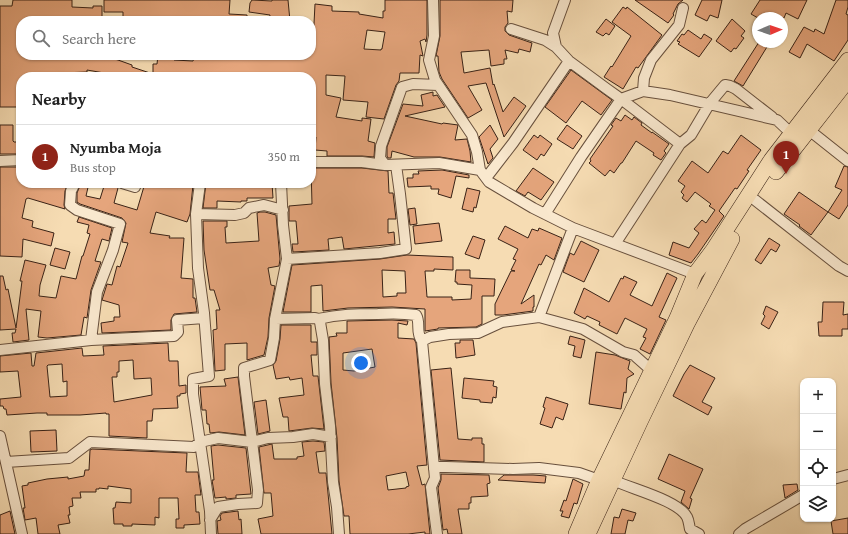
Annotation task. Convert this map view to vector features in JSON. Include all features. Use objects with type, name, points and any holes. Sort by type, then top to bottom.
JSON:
[{"type":"main road","points":[[576,534],[640,422],[723,254],[755,200],[800,135],[848,60]]},
{"type":"main road","points":[[588,534],[606,480],[651,370],[677,318],[695,274],[713,250],[772,160],[800,135],[848,80]]},
{"type":"street","points":[[433,0],[434,36],[429,60],[435,80],[472,135],[483,174],[489,182],[533,208],[573,228],[695,274]]},
{"type":"street","points":[[556,47],[553,33],[565,0]]},
{"type":"street","points":[[643,91],[644,78],[651,60],[679,25],[683,8]]},
{"type":"street","points":[[511,30],[545,40],[556,47],[569,61],[680,144]]},
{"type":"street","points":[[483,174],[512,143],[569,61]]},
{"type":"street","points":[[287,259],[380,254],[406,249],[400,194],[390,165],[380,158],[381,146],[402,87],[413,84],[438,85]]},
{"type":"street","points":[[615,244],[680,144],[692,135],[710,104],[725,85],[730,86],[800,135],[848,161]]},
{"type":"street","points":[[545,214],[581,157],[621,99],[643,91],[670,94],[777,120]]},
{"type":"street","points":[[0,161],[16,160]]},
{"type":"street","points":[[316,162],[362,162],[390,165],[439,163],[483,174]]},
{"type":"street","points":[[72,188],[70,205],[77,210],[120,224],[113,250],[97,292],[91,340]]},
{"type":"street","points":[[199,188],[196,214],[198,268],[209,376],[193,379],[193,394],[211,534]]},
{"type":"street","points":[[210,520],[218,507],[257,503],[258,490],[244,368],[270,360],[274,338],[275,319],[287,259],[283,225],[281,188]]},
{"type":"street","points":[[755,200],[838,266],[848,271]]},
{"type":"street","points":[[196,214],[244,213],[249,208],[264,205],[283,210]]},
{"type":"street","points":[[539,317],[573,228]]},
{"type":"street","points":[[275,319],[318,319],[348,313],[406,313],[416,315],[418,318],[418,335],[422,341],[435,478],[431,487],[438,534]]},
{"type":"street","points":[[422,341],[430,337],[449,334],[478,333],[502,322],[539,317],[583,329],[624,352],[634,355],[651,370]]},
{"type":"street","points":[[0,350],[91,340],[174,336],[178,332],[177,320],[204,318]]},
{"type":"street","points":[[318,319],[320,322],[323,340],[333,482],[338,507],[339,534]]},
{"type":"street","points":[[6,462],[70,458],[90,442],[194,447],[200,442],[218,438],[252,442],[268,438],[293,438],[313,434],[331,437]]},
{"type":"street","points":[[0,436],[22,534]]},
{"type":"street","points":[[434,469],[437,467],[454,466],[513,469],[539,468],[579,473],[606,480],[677,506],[687,517],[692,532]]},
{"type":"street","points":[[836,478],[848,475]]},
{"type":"street","points":[[740,534],[745,529],[800,497]]},
{"type":"building","points":[[13,0],[72,0],[72,7],[93,8],[93,6],[102,6],[102,16],[16,16],[16,60],[118,60],[147,72],[98,72],[87,70],[87,72],[16,72],[16,107],[0,107],[0,6],[12,6]]},
{"type":"building","points":[[104,0],[230,0],[229,14],[247,16],[123,16],[123,12],[104,12]]},
{"type":"building","points":[[252,0],[288,0],[290,16],[270,16],[249,12],[250,3]]},
{"type":"building","points":[[385,0],[427,0],[427,35],[426,42],[425,39],[420,41],[423,56],[420,55],[419,73],[400,73],[399,81],[396,85],[384,119],[366,117],[368,102],[343,100],[345,76],[326,75],[326,95],[341,98],[336,117],[362,121],[362,118],[371,119],[368,141],[375,143],[374,157],[327,156],[327,151],[316,150],[316,72],[153,72],[153,64],[157,64],[157,60],[316,60],[315,4],[332,6],[332,11],[359,12],[359,14],[383,18],[383,11],[385,11]],"holes":[[[367,30],[385,32],[382,49],[364,49]]]},
{"type":"building","points":[[440,0],[513,0],[512,12],[507,11],[508,23],[505,27],[505,31],[509,35],[532,43],[530,52],[519,49],[518,53],[505,50],[507,59],[504,59],[504,64],[491,66],[489,50],[461,52],[464,73],[490,68],[493,85],[494,84],[503,112],[514,97],[526,106],[504,137],[486,83],[468,86],[482,110],[468,118],[442,79],[439,72],[438,56],[436,56],[440,36]]},
{"type":"building","points":[[635,0],[683,0],[678,4],[673,14],[674,15],[668,23]]},
{"type":"building","points":[[702,0],[722,0],[718,18],[710,15],[707,21],[695,15]]},
{"type":"building","points":[[760,0],[807,0],[798,19],[788,14],[788,12],[752,12]]},
{"type":"building","points":[[836,0],[848,0],[846,14],[848,15],[848,40],[834,61],[807,44],[800,58],[789,52],[804,27],[814,32],[815,29],[824,34]]},
{"type":"building","points":[[623,7],[626,9],[627,7],[662,35],[638,68],[636,67],[623,89],[604,77],[631,36],[612,22]]},
{"type":"building","points":[[606,19],[615,26],[609,35],[606,33],[603,36],[596,32]]},
{"type":"building","points":[[732,19],[745,31],[741,36],[744,38],[736,49],[734,48],[731,52],[716,41]]},
{"type":"building","points":[[688,30],[701,39],[704,34],[712,39],[699,57],[678,44],[680,42],[677,41],[682,34],[684,35]]},
{"type":"building","points":[[755,48],[766,48],[743,86],[734,81]]},
{"type":"building","points":[[571,70],[612,100],[601,115],[582,101],[566,123],[545,107]]},
{"type":"building","points":[[433,92],[433,96],[437,95],[445,107],[405,116],[442,124],[458,125],[455,140],[467,139],[471,162],[440,157],[414,157],[392,151],[391,158],[388,158],[387,147],[403,104],[423,106],[421,95]]},
{"type":"building","points":[[625,115],[632,120],[634,117],[642,123],[641,125],[669,144],[664,151],[666,153],[661,160],[653,155],[654,153],[636,141],[614,173],[610,170],[605,176],[589,163],[591,161],[590,159],[613,126],[611,125],[616,118],[621,121]]},
{"type":"building","points":[[0,125],[13,125],[13,141],[16,142],[16,154],[0,154]]},
{"type":"building","points":[[490,125],[498,139],[490,149],[493,158],[488,164],[479,137]]},
{"type":"building","points":[[567,125],[582,136],[573,149],[557,139]]},
{"type":"building","points":[[534,135],[538,138],[540,135],[552,144],[544,156],[541,154],[537,160],[523,150]]},
{"type":"building","points":[[741,135],[761,150],[747,170],[749,171],[737,189],[735,188],[719,211],[724,216],[691,263],[669,255],[673,242],[689,248],[699,233],[694,229],[702,220],[706,223],[715,210],[709,206],[711,204],[695,192],[687,202],[682,198],[684,195],[681,192],[685,186],[678,181],[692,161],[708,173],[723,151],[728,154]]},
{"type":"building","points":[[844,166],[848,167],[848,205],[839,219],[828,212],[842,190],[835,187]]},
{"type":"building","points":[[0,167],[16,167],[16,188],[66,188],[64,205],[65,209],[28,198],[26,199],[22,218],[33,221],[32,227],[54,233],[51,246],[23,239],[22,257],[0,256]]},
{"type":"building","points":[[316,168],[362,168],[388,171],[389,193],[393,193],[396,219],[388,219],[388,233],[394,232],[395,244],[344,249],[342,237],[328,239],[329,250],[293,252],[292,244],[298,244],[296,221],[289,221],[289,206],[312,204],[312,188],[316,188]]},
{"type":"building","points":[[533,168],[554,182],[541,200],[528,192],[525,196],[516,191]]},
{"type":"building","points":[[442,170],[469,175],[469,178],[456,176],[451,198],[438,194],[439,189],[431,189],[431,186],[408,187],[407,178],[413,178],[413,174],[419,174],[418,171]]},
{"type":"building","points":[[79,188],[88,188],[86,196],[100,199],[103,188],[118,188],[114,203],[137,210],[144,188],[193,188],[190,214],[187,222],[156,212],[150,233],[170,236],[169,238],[184,238],[181,278],[193,279],[193,298],[195,298],[197,312],[174,314],[171,320],[171,330],[102,333],[101,323],[114,321],[114,317],[120,317],[119,305],[102,300],[107,284],[112,285],[117,266],[120,267],[128,243],[122,242],[126,223],[122,218],[80,204],[77,202],[77,193]]},
{"type":"building","points":[[205,188],[272,188],[273,198],[247,198],[247,201],[241,202],[217,201],[217,208],[203,208]]},
{"type":"building","points":[[467,188],[480,191],[476,208],[474,207],[473,212],[462,209]]},
{"type":"building","points":[[799,192],[828,212],[811,235],[784,214]]},
{"type":"building","points":[[415,208],[417,224],[410,225],[408,209]]},
{"type":"building","points":[[260,212],[276,215],[280,259],[279,266],[268,268],[271,285],[275,286],[264,355],[247,360],[247,343],[225,344],[225,370],[215,371],[213,330],[217,329],[216,310],[220,310],[214,290],[210,290],[204,250],[203,221],[227,221],[227,227],[225,227],[226,243],[259,241],[257,213]]},
{"type":"building","points":[[79,217],[112,228],[109,241],[102,239],[95,261],[101,262],[91,290],[87,318],[84,317],[81,335],[47,338],[38,337],[41,311],[26,309],[29,340],[13,342],[12,333],[15,333],[16,329],[0,330],[0,276],[3,276],[6,290],[8,289],[16,328],[22,281],[20,281],[25,260],[46,265],[40,285],[39,296],[56,298],[61,276],[76,279],[90,234],[87,233],[89,225],[77,222]]},
{"type":"building","points":[[439,223],[442,241],[415,244],[413,226]]},
{"type":"building","points":[[505,226],[528,238],[532,229],[538,231],[539,228],[562,238],[554,260],[546,255],[541,265],[539,264],[521,304],[534,295],[533,311],[495,315],[495,304],[511,271],[515,271],[511,270],[516,260],[513,259],[518,249],[498,239]]},
{"type":"building","points":[[473,236],[485,240],[479,259],[465,254]]},
{"type":"building","points":[[769,238],[780,245],[776,252],[771,249],[761,264],[755,260]]},
{"type":"building","points":[[581,241],[599,250],[584,282],[563,272],[570,253],[574,255]]},
{"type":"building","points":[[55,248],[70,252],[65,269],[50,265]]},
{"type":"building","points":[[407,255],[453,257],[453,270],[434,269],[434,271],[425,271],[427,297],[452,297],[452,300],[471,299],[472,285],[457,284],[457,282],[455,282],[456,270],[470,270],[470,278],[495,279],[494,296],[482,296],[482,324],[476,327],[438,328],[425,331],[425,309],[392,307],[348,308],[323,311],[322,285],[311,286],[311,312],[283,312],[292,265],[380,259]],"holes":[[[382,270],[405,271],[406,293],[397,293],[397,296],[383,297]]]},
{"type":"building","points":[[667,273],[677,278],[659,317],[666,320],[650,354],[640,349],[646,338],[643,337],[647,329],[625,318],[617,334],[599,325],[600,322],[587,316],[585,319],[574,313],[584,288],[609,302],[621,278],[623,279],[624,276],[637,282],[630,295],[652,306]]},
{"type":"building","points":[[823,302],[844,302],[843,315],[848,314],[848,329],[842,329],[842,336],[819,336],[818,322],[822,322]]},
{"type":"building","points":[[766,306],[778,312],[769,329],[761,324],[765,316],[763,314]]},
{"type":"building","points":[[347,321],[408,321],[407,325],[398,323],[398,338],[414,339],[416,343],[427,465],[417,466],[422,485],[425,484],[430,534],[425,534],[425,532],[408,534],[350,534],[349,516],[344,516],[339,481],[329,337],[337,336],[336,333],[347,333]],"holes":[[[372,349],[375,367],[354,371],[343,370],[343,353]],[[406,472],[409,486],[406,488],[388,490],[386,476]]]},
{"type":"building","points":[[281,325],[311,325],[311,342],[317,342],[317,355],[311,355],[313,376],[318,376],[324,429],[312,428],[289,431],[288,417],[283,417],[279,398],[304,395],[302,378],[290,380],[289,377],[276,379],[273,365],[276,361]]},
{"type":"building","points":[[570,336],[585,340],[581,358],[573,356],[575,346],[568,344]]},
{"type":"building","points":[[460,340],[473,340],[475,355],[456,358],[455,343],[460,343]]},
{"type":"building","points":[[168,343],[169,361],[178,361],[179,386],[186,385],[186,393],[177,396],[178,408],[153,409],[152,421],[147,421],[147,438],[109,436],[109,414],[106,413],[80,415],[47,415],[47,413],[37,413],[7,415],[6,409],[4,409],[3,406],[0,406],[0,399],[21,397],[18,371],[0,372],[0,356],[31,353],[32,366],[34,366],[36,353],[82,348],[83,356],[104,355],[103,346]],"holes":[[[133,360],[134,379],[151,378],[152,395],[114,402],[112,377],[117,377],[117,372],[119,372],[119,361]],[[62,364],[63,382],[67,381],[67,396],[50,397],[47,366]]]},
{"type":"building","points":[[596,352],[615,355],[630,361],[628,369],[634,374],[627,378],[626,393],[624,392],[621,409],[589,404]]},
{"type":"building","points":[[690,365],[715,378],[702,402],[712,407],[708,415],[673,396]]},
{"type":"building","points":[[451,368],[458,439],[472,440],[472,438],[482,438],[482,444],[484,444],[484,462],[440,460],[431,370]]},
{"type":"building","points":[[238,377],[245,435],[219,432],[210,433],[209,424],[207,424],[206,410],[202,410],[200,387],[226,386],[224,379]]},
{"type":"building","points":[[464,378],[494,381],[493,386],[497,387],[496,398],[493,397],[492,403],[462,398]]},
{"type":"building","points":[[546,397],[568,404],[563,420],[556,417],[552,428],[540,424],[545,408],[543,407]]},
{"type":"building","points":[[266,400],[270,431],[258,434],[254,402]]},
{"type":"building","points":[[56,430],[57,451],[31,452],[30,431]]},
{"type":"building","points":[[302,442],[324,442],[325,451],[316,452],[319,473],[326,473],[332,534],[261,534],[258,519],[273,516],[271,493],[264,493],[259,447],[272,444],[274,459],[297,459],[297,457],[304,456]]},
{"type":"building","points":[[218,445],[246,448],[251,494],[236,495],[236,498],[215,498],[212,480],[214,480],[211,446]]},
{"type":"building","points":[[90,450],[187,453],[186,472],[198,472],[201,495],[195,495],[196,512],[199,512],[200,524],[184,525],[184,528],[176,528],[176,519],[179,519],[178,498],[159,498],[159,518],[155,517],[155,525],[132,524],[132,526],[123,526],[123,524],[114,524],[113,508],[115,508],[116,502],[131,503],[131,489],[108,486],[108,489],[96,489],[96,492],[80,492],[81,498],[72,498],[73,506],[69,507],[70,515],[68,515],[70,523],[58,525],[60,534],[38,534],[36,518],[25,520],[22,486],[28,485],[28,483],[47,479],[68,477],[68,479],[84,476],[85,470],[89,470]]},
{"type":"building","points":[[669,454],[703,469],[690,498],[692,499],[689,509],[681,502],[685,491],[658,479]]},
{"type":"building","points":[[441,474],[489,475],[490,483],[487,484],[488,496],[471,497],[469,509],[458,509],[462,534],[448,534],[447,529],[443,530],[438,488],[441,480]]},
{"type":"building","points":[[504,475],[546,476],[545,483],[498,480]]},
{"type":"building","points":[[573,479],[583,484],[577,504],[574,503],[569,518],[561,516],[563,511],[560,511],[564,500],[566,501]]},
{"type":"building","points":[[797,484],[798,490],[785,498],[783,485]]},
{"type":"building","points":[[622,509],[636,513],[633,521],[628,520],[625,534],[611,534],[614,517],[619,518]]},
{"type":"building","points":[[10,511],[15,534],[0,534],[0,515]]},
{"type":"building","points":[[238,511],[239,520],[241,519],[242,534],[218,534],[217,521],[221,520],[220,516],[222,513]]},
{"type":"building","points":[[848,518],[848,534],[833,534],[831,522],[836,522],[836,520]]},
{"type":"place","name":"Nyumba Moja","points":[[786,174]]}]
